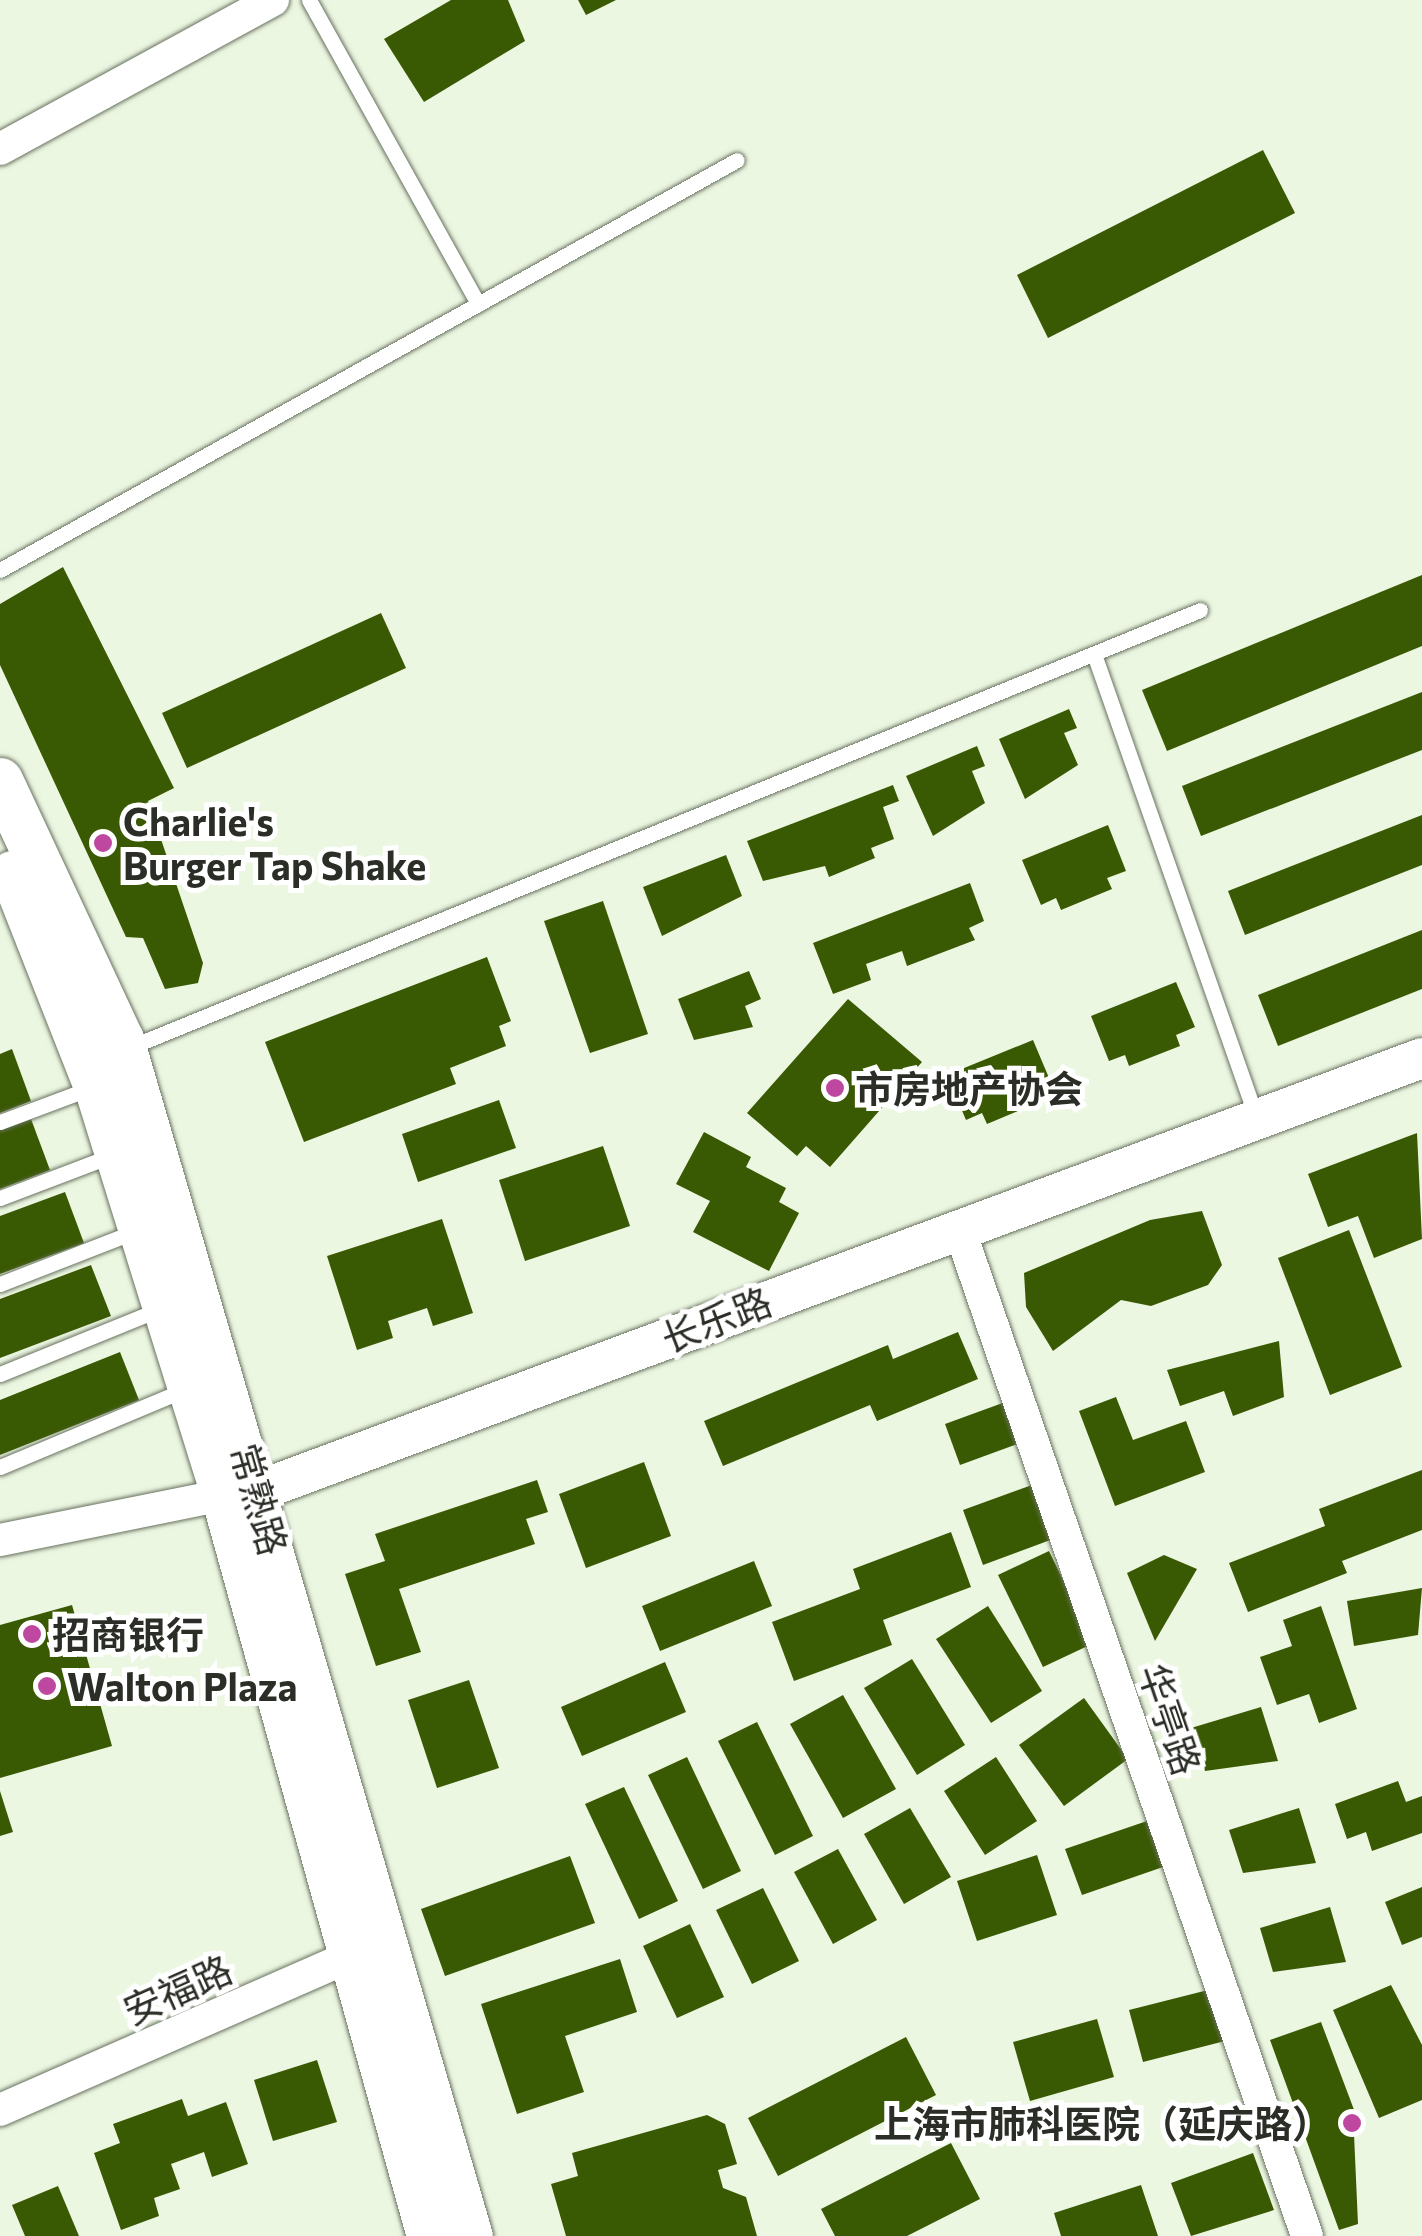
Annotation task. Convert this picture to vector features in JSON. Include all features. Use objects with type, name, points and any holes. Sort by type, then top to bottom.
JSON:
[{"type":"main road","name":"常熟路","points":[[0,780],[124,1050],[240,1493],[370,1947],[470,2236]]},
{"type":"main road","name":"常熟路","points":[[0,850],[96,1086],[188,1389],[240,1493]]},
{"type":"main road","name":"常熟路","points":[[370,1947],[429,2236]]},
{"type":"street","points":[[0,149],[273,0]]},
{"type":"street","name":"长乐路","points":[[0,1540],[240,1493],[1422,1058]]},
{"type":"street","name":"华亭路","points":[[959,1228],[1307,2236]]},
{"type":"street","name":"安福路","points":[[0,2110],[370,1947]]},
{"type":"lane","points":[[309,0],[478,304]]},
{"type":"lane","points":[[0,570],[738,160]]},
{"type":"lane","points":[[124,1050],[1200,610]]},
{"type":"lane","points":[[1094,654],[1257,1118]]},
{"type":"lane","points":[[0,1122],[96,1086]]},
{"type":"lane","points":[[0,1198],[117,1154]]},
{"type":"lane","points":[[0,1284],[140,1230]]},
{"type":"lane","points":[[0,1374],[163,1307]]},
{"type":"lane","points":[[0,1467],[188,1389]]},
{"type":"building","points":[[451,0],[508,0],[525,41],[424,102],[384,39]]},
{"type":"building","points":[[578,0],[616,0],[586,15]]},
{"type":"building","points":[[1263,150],[1295,213],[1048,338],[1017,275]]},
{"type":"building","points":[[63,567],[174,788],[148,801],[203,963],[198,983],[165,989],[143,938],[126,937],[0,665],[0,604]]},
{"type":"building","points":[[1422,575],[1422,646],[1167,751],[1142,690]]},
{"type":"building","points":[[381,613],[406,668],[187,768],[162,713]]},
{"type":"building","points":[[1422,692],[1422,750],[1201,836],[1182,786]]},
{"type":"building","points":[[1069,709],[1077,728],[1064,733],[1078,765],[1025,799],[999,739]]},
{"type":"building","points":[[977,746],[985,766],[972,771],[985,803],[933,836],[906,776]]},
{"type":"building","points":[[893,785],[899,801],[883,807],[894,839],[871,848],[875,858],[829,877],[825,866],[763,881],[747,841]]},
{"type":"building","points":[[1422,815],[1422,865],[1245,935],[1228,891]]},
{"type":"building","points":[[1108,825],[1126,871],[1107,878],[1112,889],[1061,910],[1056,898],[1041,905],[1022,860]]},
{"type":"building","points":[[726,855],[742,896],[662,936],[643,887]]},
{"type":"building","points":[[970,883],[984,921],[969,928],[975,940],[907,966],[902,951],[866,964],[871,980],[833,994],[813,943]]},
{"type":"building","points":[[603,901],[648,1034],[590,1053],[544,921]]},
{"type":"building","points":[[1422,930],[1422,989],[1278,1046],[1258,995]]},
{"type":"building","points":[[487,957],[511,1021],[499,1026],[506,1046],[450,1068],[456,1084],[304,1142],[265,1042]]},
{"type":"building","points":[[749,971],[761,999],[745,1006],[753,1027],[694,1040],[678,999]]},
{"type":"building","points":[[1176,982],[1195,1027],[1176,1035],[1180,1046],[1129,1066],[1125,1055],[1109,1061],[1091,1016]]},
{"type":"building","name":"市房地产协会","points":[[848,999],[922,1062],[830,1167],[806,1146],[797,1156],[747,1113]]},
{"type":"building","points":[[1033,1040],[1052,1085],[1032,1093],[1037,1103],[987,1124],[982,1113],[966,1120],[947,1075]]},
{"type":"building","points":[[12,1049],[31,1101],[0,1113],[0,1054]]},
{"type":"building","points":[[499,1100],[516,1148],[418,1182],[402,1134]]},
{"type":"building","points":[[31,1119],[50,1170],[0,1189],[0,1130]]},
{"type":"building","points":[[704,1132],[751,1157],[746,1167],[786,1188],[779,1202],[799,1213],[769,1271],[693,1232],[710,1201],[676,1184]]},
{"type":"building","points":[[1417,1133],[1422,1239],[1374,1258],[1358,1216],[1328,1227],[1308,1174]]},
{"type":"building","points":[[603,1146],[630,1226],[525,1261],[499,1180]]},
{"type":"building","points":[[65,1192],[84,1243],[0,1274],[0,1216]]},
{"type":"building","points":[[1202,1211],[1222,1265],[1208,1285],[1151,1306],[1121,1300],[1053,1351],[1026,1307],[1024,1273],[1150,1220]]},
{"type":"building","points":[[442,1219],[473,1313],[433,1326],[427,1308],[388,1321],[393,1338],[357,1350],[327,1256]]},
{"type":"building","points":[[1349,1230],[1402,1367],[1330,1395],[1278,1258]]},
{"type":"building","points":[[91,1265],[111,1316],[0,1358],[0,1299]]},
{"type":"building","points":[[958,1332],[978,1379],[877,1421],[870,1405],[723,1466],[704,1421],[888,1345],[893,1359]]},
{"type":"building","points":[[1279,1341],[1284,1397],[1233,1416],[1224,1391],[1180,1406],[1167,1370]]},
{"type":"building","points":[[120,1352],[139,1400],[0,1455],[0,1400]]},
{"type":"building","points":[[1116,1397],[1133,1440],[1186,1421],[1205,1472],[1115,1506],[1079,1411]]},
{"type":"building","points":[[1008,1401],[1023,1442],[960,1465],[945,1424]]},
{"type":"building","points":[[644,1462],[671,1536],[586,1568],[559,1494]]},
{"type":"building","points":[[1422,1470],[1422,1530],[1342,1561],[1347,1573],[1248,1612],[1229,1563],[1325,1526],[1319,1509]]},
{"type":"building","points":[[537,1480],[548,1512],[526,1519],[535,1544],[399,1589],[421,1652],[376,1666],[345,1574],[385,1561],[375,1534]]},
{"type":"building","points":[[1032,1485],[1053,1539],[983,1565],[963,1510]]},
{"type":"building","points":[[951,1532],[971,1587],[883,1620],[892,1645],[794,1681],[772,1622],[860,1589],[853,1569]]},
{"type":"building","points":[[1049,1551],[1094,1643],[1043,1667],[998,1575]]},
{"type":"building","points":[[1164,1555],[1197,1569],[1155,1641],[1127,1573]]},
{"type":"building","points":[[754,1561],[772,1606],[660,1651],[642,1606]]},
{"type":"building","points":[[1422,1588],[1418,1635],[1354,1646],[1347,1601]]},
{"type":"building","name":"Walton Plaza","points":[[72,1605],[112,1746],[0,1778],[0,1625]]},
{"type":"building","points":[[988,1606],[1042,1691],[991,1723],[936,1639]]},
{"type":"building","points":[[1321,1606],[1357,1709],[1319,1723],[1309,1694],[1277,1705],[1260,1657],[1292,1646],[1283,1620]]},
{"type":"building","points":[[912,1659],[965,1745],[917,1775],[864,1688]]},
{"type":"building","points":[[665,1662],[686,1712],[582,1756],[561,1707]]},
{"type":"building","points":[[469,1680],[499,1768],[437,1788],[408,1700]]},
{"type":"building","points":[[843,1695],[896,1789],[843,1818],[790,1724]]},
{"type":"building","points":[[1084,1698],[1128,1759],[1064,1806],[1019,1745]]},
{"type":"building","points":[[1261,1707],[1278,1761],[1205,1771],[1191,1728]]},
{"type":"building","points":[[757,1722],[813,1836],[775,1855],[718,1741]]},
{"type":"building","points":[[687,1757],[741,1871],[703,1889],[648,1775]]},
{"type":"building","points":[[996,1757],[1037,1821],[985,1855],[944,1791]]},
{"type":"building","points":[[1398,1781],[1406,1802],[1422,1796],[1422,1833],[1372,1851],[1366,1832],[1347,1839],[1335,1804]]},
{"type":"building","points":[[624,1787],[678,1901],[639,1919],[585,1804]]},
{"type":"building","name":"Walton Plaza","points":[[0,1791],[13,1832],[0,1836]]},
{"type":"building","points":[[910,1808],[951,1877],[904,1904],[864,1834]]},
{"type":"building","points":[[1299,1808],[1316,1863],[1243,1873],[1229,1830]]},
{"type":"building","points":[[1147,1821],[1163,1867],[1082,1895],[1065,1849]]},
{"type":"building","points":[[838,1849],[877,1920],[833,1944],[794,1872]]},
{"type":"building","points":[[1037,1855],[1057,1915],[977,1941],[957,1881]]},
{"type":"building","points":[[570,1856],[595,1923],[445,1976],[421,1909]]},
{"type":"building","points":[[1422,1887],[1422,1937],[1402,1945],[1385,1902]]},
{"type":"building","points":[[763,1888],[799,1961],[752,1984],[716,1910]]},
{"type":"building","points":[[1330,1907],[1346,1962],[1273,1972],[1260,1928]]},
{"type":"building","points":[[690,1924],[724,1997],[677,2018],[643,1946]]},
{"type":"building","points":[[620,1959],[637,2012],[565,2036],[584,2092],[517,2114],[481,2004]]},
{"type":"building","points":[[1391,1985],[1422,2045],[1422,2100],[1379,2118],[1333,2010]]},
{"type":"building","points":[[1212,1989],[1225,2041],[1143,2062],[1129,2010]]},
{"type":"building","points":[[1097,2019],[1114,2077],[1030,2101],[1013,2042]]},
{"type":"building","points":[[1321,2022],[1362,2131],[1354,2134],[1358,2224],[1339,2230],[1270,2040]]},
{"type":"building","points":[[906,2037],[936,2095],[778,2176],[748,2118]]},
{"type":"building","points":[[317,2060],[337,2122],[273,2141],[254,2080]]},
{"type":"building","points":[[182,2099],[188,2116],[226,2102],[248,2164],[212,2177],[204,2152],[171,2164],[180,2189],[154,2198],[159,2216],[121,2230],[94,2153],[120,2143],[113,2124]]},
{"type":"building","points":[[707,2115],[725,2124],[737,2164],[718,2170],[723,2188],[746,2197],[757,2236],[566,2236],[551,2184],[578,2176],[572,2153]]},
{"type":"building","points":[[951,2143],[980,2199],[907,2236],[835,2236],[821,2209]]},
{"type":"building","points":[[1253,2153],[1274,2210],[1191,2236],[1171,2183]]},
{"type":"building","points":[[1141,2185],[1158,2236],[1061,2236],[1054,2213]]},
{"type":"building","points":[[58,2186],[79,2236],[25,2236],[12,2205]]},
{"type":"place","name":"Charlie's Burger Tap Shake","points":[[103,843]]},
{"type":"place","name":"市房地产协会","points":[[835,1088]]},
{"type":"place","name":"招商银行","points":[[32,1634]]},
{"type":"place","name":"Walton Plaza","points":[[47,1686]]},
{"type":"place","name":"上海市肺科医院（延庆路）","points":[[1352,2123]]}]
